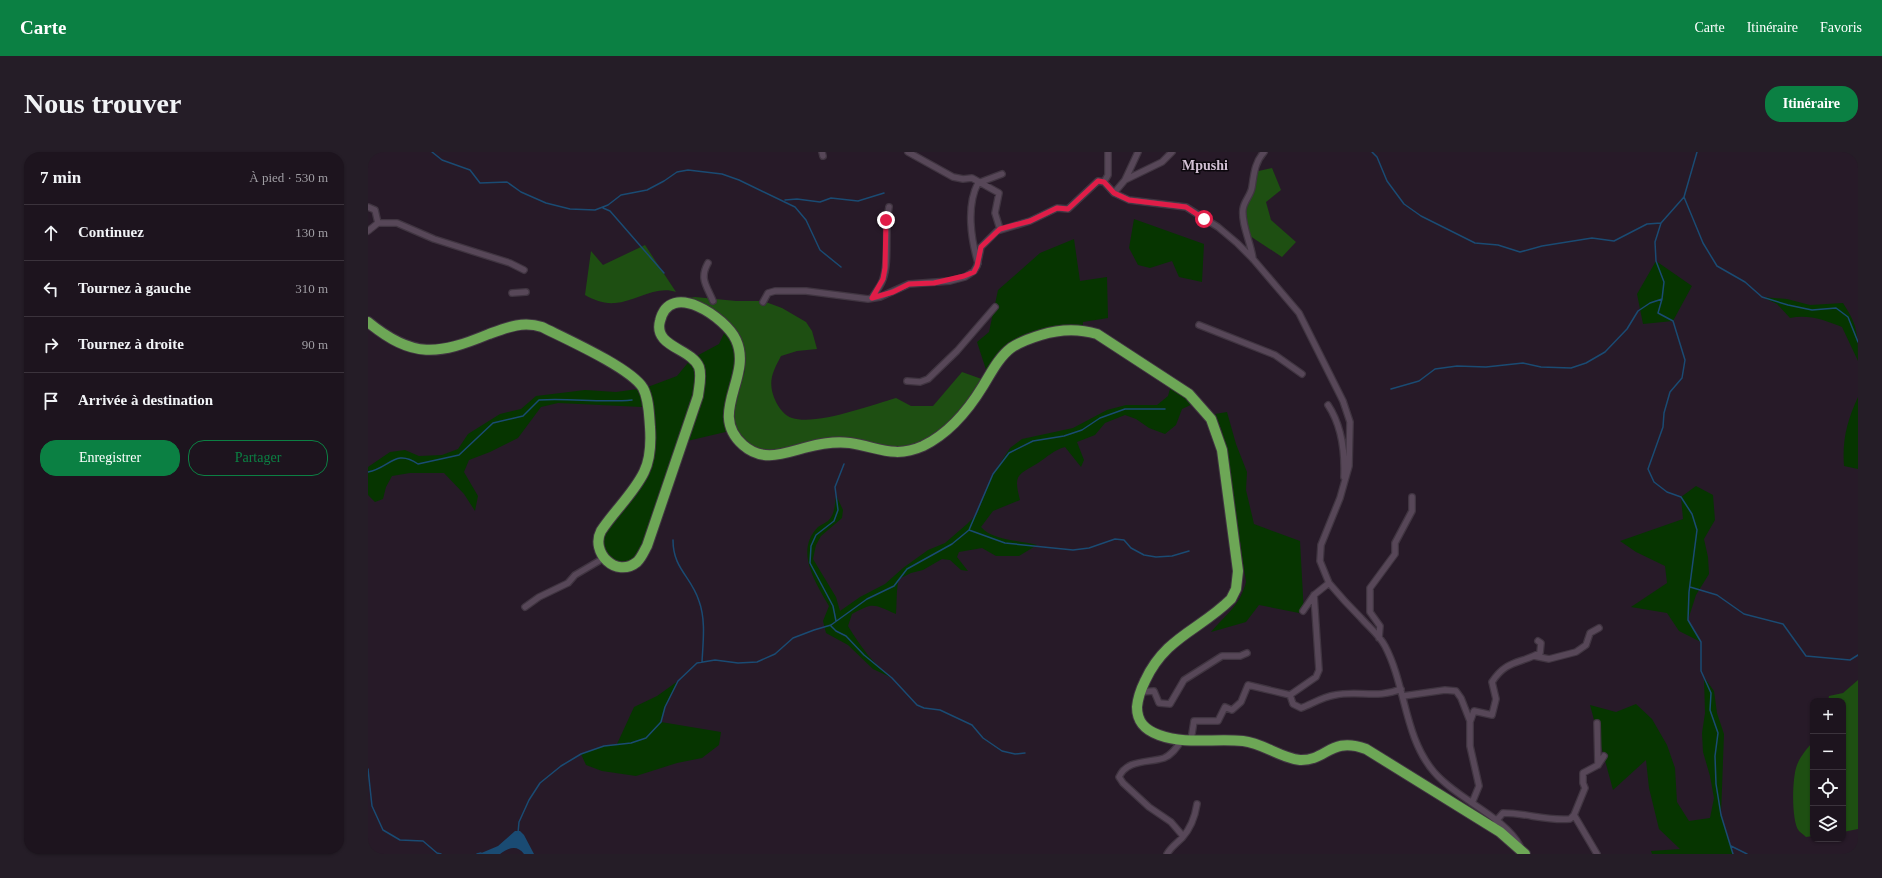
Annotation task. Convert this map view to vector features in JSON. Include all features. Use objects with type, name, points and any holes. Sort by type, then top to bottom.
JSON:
[{"type":"highway","points":[[368,322],[391,339],[403,345],[433,351],[463,344],[505,328],[522,324],[534,325],[542,327],[623,369],[636,379],[644,389],[647,397],[651,437],[649,454],[640,478],[599,535],[599,548],[604,558],[613,565],[626,566],[633,565],[643,554],[655,526],[677,454],[698,396],[700,377],[696,363],[663,339],[659,329],[663,313],[673,304],[684,301],[696,305],[724,324],[736,338],[740,357],[738,375],[728,412],[730,427],[735,437],[748,449],[768,456],[825,443],[849,443],[888,452],[903,452],[923,446],[941,435],[969,406],[997,365],[1011,348],[1045,334],[1064,329],[1082,329],[1107,339],[1189,394],[1211,419],[1222,450],[1238,571],[1235,592],[1226,604],[1174,641],[1166,649],[1149,672],[1140,692],[1137,714],[1143,727],[1159,736],[1187,740],[1245,741],[1289,758],[1301,760],[1319,755],[1337,746],[1355,745],[1366,749],[1480,818],[1500,832],[1524,853]]},
{"type":"street","points":[[908,152],[953,177],[963,179],[972,178],[978,183],[999,193],[995,213],[1000,229]]},
{"type":"street","points":[[1104,182],[1108,175],[1108,152]]},
{"type":"street","points":[[1114,193],[1125,180],[1138,152]]},
{"type":"street","points":[[1125,180],[1162,162],[1172,152]]},
{"type":"street","points":[[1253,259],[1251,245],[1243,222],[1242,211],[1245,199],[1252,189],[1258,160],[1264,152]]},
{"type":"street","points":[[978,183],[1002,174]]},
{"type":"street","points":[[763,302],[768,293],[775,290],[806,291],[872,298],[893,292],[909,284],[934,283],[964,276],[974,272],[978,263],[981,247],[1000,229],[1030,221],[1057,208],[1068,209],[1098,181],[1104,182],[1114,193],[1129,200],[1186,207],[1218,227],[1253,259],[1299,313],[1343,401],[1350,422],[1351,452],[1349,466],[1340,498],[1321,545],[1320,561],[1329,583],[1384,644],[1393,662],[1416,745],[1433,772],[1515,837],[1524,853]]},
{"type":"street","points":[[978,183],[974,195],[972,215],[974,248],[978,263]]},
{"type":"street","points":[[368,207],[375,210],[378,223]]},
{"type":"street","points":[[872,298],[883,279],[885,268],[886,220],[888,207]]},
{"type":"street","points":[[368,231],[378,223],[397,223],[434,239],[510,263],[524,270]]},
{"type":"street","points":[[708,263],[703,272],[703,278],[713,301]]},
{"type":"street","points":[[512,293],[526,292]]},
{"type":"street","points":[[907,381],[920,382],[928,379],[957,351],[995,307]]},
{"type":"street","points":[[1199,325],[1275,355],[1302,374]]},
{"type":"street","points":[[1328,405],[1335,416],[1345,453],[1344,483]]},
{"type":"street","points":[[1379,638],[1380,626],[1370,612],[1370,588],[1395,554],[1395,543],[1412,511],[1412,497]]},
{"type":"street","points":[[525,607],[539,597],[568,582],[575,575],[604,558]]},
{"type":"street","points":[[1304,611],[1314,595],[1329,583]]},
{"type":"street","points":[[1183,836],[1170,822],[1149,807],[1123,784],[1119,777],[1122,770],[1131,765],[1165,758],[1187,740],[1194,721],[1218,721],[1225,707],[1232,710],[1242,702],[1248,685],[1290,695],[1318,675],[1319,663],[1314,595]]},
{"type":"street","points":[[1534,656],[1549,659],[1576,652],[1586,645],[1590,633],[1599,628]]},
{"type":"street","points":[[1472,803],[1479,786],[1470,746],[1470,722],[1474,711],[1492,715],[1496,699],[1492,682],[1499,671],[1509,664],[1534,656],[1540,652],[1541,643],[1538,641]]},
{"type":"street","points":[[1140,692],[1154,691],[1160,703],[1170,704],[1184,680],[1222,656],[1240,656],[1247,654]]},
{"type":"street","points":[[1290,695],[1293,704],[1300,708],[1315,700],[1335,694],[1389,694],[1401,689]]},
{"type":"street","points":[[1403,696],[1445,690],[1456,691],[1461,698],[1470,722]]},
{"type":"street","points":[[1597,723],[1598,765]]},
{"type":"street","points":[[1496,821],[1503,814],[1519,813],[1556,820],[1570,820],[1574,816],[1585,788],[1582,783],[1583,773],[1598,765],[1604,756]]},
{"type":"street","points":[[1167,854],[1193,822],[1197,804]]},
{"type":"street","points":[[1574,816],[1597,854]]},
{"type":"green space","points":[[1272,168],[1281,190],[1266,202],[1271,220],[1296,242],[1282,257],[1247,234],[1243,222],[1245,199],[1252,189],[1254,172]]},
{"type":"green space","points":[[1134,219],[1204,244],[1202,282],[1179,277],[1172,261],[1150,268],[1138,265],[1129,248]]},
{"type":"green space","points":[[1074,239],[1080,281],[1107,277],[1108,318],[1083,322],[1083,334],[1053,337],[1023,347],[1007,359],[990,382],[977,342],[989,332],[998,290],[1040,253]]},
{"type":"green space","points":[[645,245],[676,292],[668,290],[653,292],[623,302],[611,303],[599,301],[585,295],[591,251],[603,265]]},
{"type":"green space","points":[[1656,261],[1692,286],[1673,321],[1643,324],[1637,294]]},
{"type":"green space","points":[[695,297],[736,301],[763,301],[782,308],[806,322],[812,331],[817,349],[797,351],[781,356],[773,373],[771,384],[773,395],[782,412],[792,418],[802,420],[829,417],[844,414],[896,398],[911,406],[933,406],[962,372],[990,382],[924,449],[847,444],[770,459],[741,444],[731,407],[745,371],[745,357],[740,343],[698,302],[688,298]]},
{"type":"green space","points":[[1762,297],[1787,299],[1810,305],[1843,303],[1852,318],[1856,330],[1858,361],[1842,327],[1810,317],[1790,318],[1777,304]]},
{"type":"green space","points":[[728,325],[740,343],[745,357],[745,371],[740,388],[734,430],[683,442],[657,526],[631,568],[604,562],[600,536],[646,475],[649,399],[642,407],[558,403],[541,407],[518,438],[490,452],[469,460],[464,472],[478,496],[475,511],[464,494],[444,473],[410,473],[392,476],[386,487],[383,499],[375,502],[368,495],[368,467],[390,452],[405,450],[419,456],[442,455],[458,449],[468,434],[500,414],[521,409],[536,396],[585,390],[616,392],[645,388],[677,376],[691,359],[719,344]]},
{"type":"green space","points":[[1171,385],[1197,402],[1182,409],[1176,425],[1165,434],[1149,428],[1136,419],[1125,415],[1105,423],[1095,435],[1077,442],[1084,460],[1081,467],[1065,447],[1054,452],[1019,476],[1017,485],[1020,500],[993,511],[981,527],[986,532],[1000,538],[1037,545],[1019,556],[996,556],[982,548],[959,552],[957,557],[968,571],[961,570],[950,560],[942,559],[923,570],[911,573],[899,579],[896,614],[878,606],[870,606],[852,614],[848,626],[868,655],[892,678],[873,669],[848,645],[826,633],[823,621],[829,606],[813,577],[808,556],[808,546],[811,536],[818,527],[828,521],[832,516],[836,495],[843,510],[842,518],[821,536],[816,545],[813,559],[836,597],[840,611],[860,597],[885,584],[903,568],[928,550],[945,543],[967,524],[977,514],[993,474],[1010,448],[1022,439],[1073,428],[1107,410],[1126,405],[1157,405],[1168,396]]},
{"type":"green space","points":[[1858,397],[1858,469],[1844,466],[1844,448],[1846,431]]},
{"type":"green space","points":[[1227,412],[1236,444],[1247,472],[1246,490],[1254,524],[1300,541],[1304,614],[1259,605],[1246,622],[1211,632],[1236,604],[1246,582],[1229,467],[1222,431],[1215,414]]},
{"type":"green space","points":[[1696,486],[1713,495],[1715,520],[1704,539],[1708,557],[1709,574],[1696,595],[1688,620],[1701,642],[1679,631],[1667,613],[1631,607],[1667,583],[1665,566],[1636,552],[1620,541],[1683,519],[1681,497]]},
{"type":"green space","points":[[1704,677],[1714,691],[1717,713],[1724,734],[1721,815],[1733,854],[1652,854],[1651,851],[1680,849],[1659,829],[1649,788],[1646,760],[1613,790],[1590,705],[1616,712],[1636,704],[1652,719],[1667,745],[1675,768],[1677,802],[1689,821],[1710,818],[1714,798],[1710,776],[1703,752],[1702,733],[1705,713]]},
{"type":"green space","points":[[1858,680],[1858,829],[1846,831],[1846,698],[1829,698],[1829,696],[1843,693]]},
{"type":"green space","points":[[678,681],[665,707],[661,722],[721,732],[719,745],[702,758],[677,763],[636,776],[602,771],[586,765],[581,754],[604,746],[617,744],[634,707],[657,696]]},
{"type":"green space","points":[[1810,746],[1810,836],[1806,837],[1796,826],[1793,799],[1795,771],[1804,753]]},
{"type":"water","points":[[515,831],[520,831],[524,835],[534,854],[524,854],[518,849],[512,848],[500,854],[479,854],[498,846]]},
{"type":"waterway","points":[[432,152],[442,160],[470,170],[480,183],[507,182],[521,192],[546,203],[570,209],[595,210],[608,205],[621,195],[647,190],[677,172],[688,170],[722,174],[739,180],[795,207],[806,220],[820,250],[841,267]]},
{"type":"waterway","points":[[1372,152],[1377,157],[1387,181],[1404,204],[1421,216],[1475,243],[1498,245],[1520,252],[1542,246],[1592,238],[1614,241],[1647,224],[1661,223]]},
{"type":"waterway","points":[[1697,152],[1684,197],[1703,243],[1717,266],[1745,282],[1762,297],[1788,305],[1812,310],[1836,308],[1848,317],[1858,342]]},
{"type":"waterway","points":[[785,200],[797,199],[820,202],[831,198],[858,201],[884,193]]},
{"type":"waterway","points":[[1684,197],[1661,223],[1655,242],[1656,261],[1664,282],[1662,299],[1658,313],[1673,321],[1685,360],[1682,378],[1670,392],[1664,413],[1663,427],[1648,469],[1654,482],[1667,492],[1681,497],[1692,514],[1697,530],[1689,592],[1688,620],[1701,642],[1701,671],[1711,693],[1710,710],[1718,733],[1715,756],[1716,784],[1721,815],[1733,854]]},
{"type":"waterway","points":[[603,208],[610,211],[664,273]]},
{"type":"waterway","points":[[1391,389],[1419,381],[1435,369],[1457,366],[1486,367],[1523,363],[1541,367],[1571,368],[1586,363],[1605,352],[1627,329],[1638,311],[1650,303],[1662,299]]},
{"type":"waterway","points":[[368,472],[376,470],[398,458],[404,458],[418,464],[459,455],[493,423],[523,416],[539,400],[632,400]]},
{"type":"waterway","points":[[518,833],[519,822],[529,800],[540,783],[561,766],[581,754],[604,746],[631,743],[646,738],[661,722],[665,707],[678,681],[697,663],[715,660],[738,663],[757,662],[775,654],[793,638],[831,625],[867,599],[894,586],[907,569],[952,544],[969,530],[993,474],[1009,453],[1033,441],[1064,436],[1082,430],[1100,418],[1125,409],[1165,409]]},
{"type":"waterway","points":[[836,621],[833,606],[810,563],[811,546],[816,535],[834,521],[838,510],[835,487],[844,464]]},
{"type":"waterway","points":[[969,530],[1005,543],[1073,550],[1089,548],[1115,539],[1124,540],[1131,548],[1144,555],[1156,557],[1172,556],[1189,551]]},
{"type":"waterway","points":[[673,540],[676,558],[696,592],[703,616],[704,631],[702,662]]},
{"type":"waterway","points":[[1690,587],[1717,595],[1744,614],[1783,624],[1806,656],[1850,660],[1858,655]]},
{"type":"waterway","points":[[831,626],[836,631],[846,636],[864,655],[892,678],[917,705],[924,708],[940,710],[972,725],[983,738],[1002,751],[1015,754],[1025,753]]},
{"type":"waterway","points":[[368,769],[372,806],[383,830],[400,840],[423,841],[437,853],[441,854]]},
{"type":"waterway","points":[[1731,846],[1747,854]]},
{"type":"waterway","points":[[477,854],[481,853]]},
{"type":"district","name":"Mpushi","points":[[1205,165]]},
{"type":"route","points":[[886,220],[885,268],[883,279],[872,298],[880,297],[909,284],[950,281],[974,272],[980,258],[981,247],[990,240],[997,231],[1030,221],[1057,208],[1068,209],[1098,181],[1104,182],[1107,188],[1129,200],[1186,207],[1204,219]]}]
